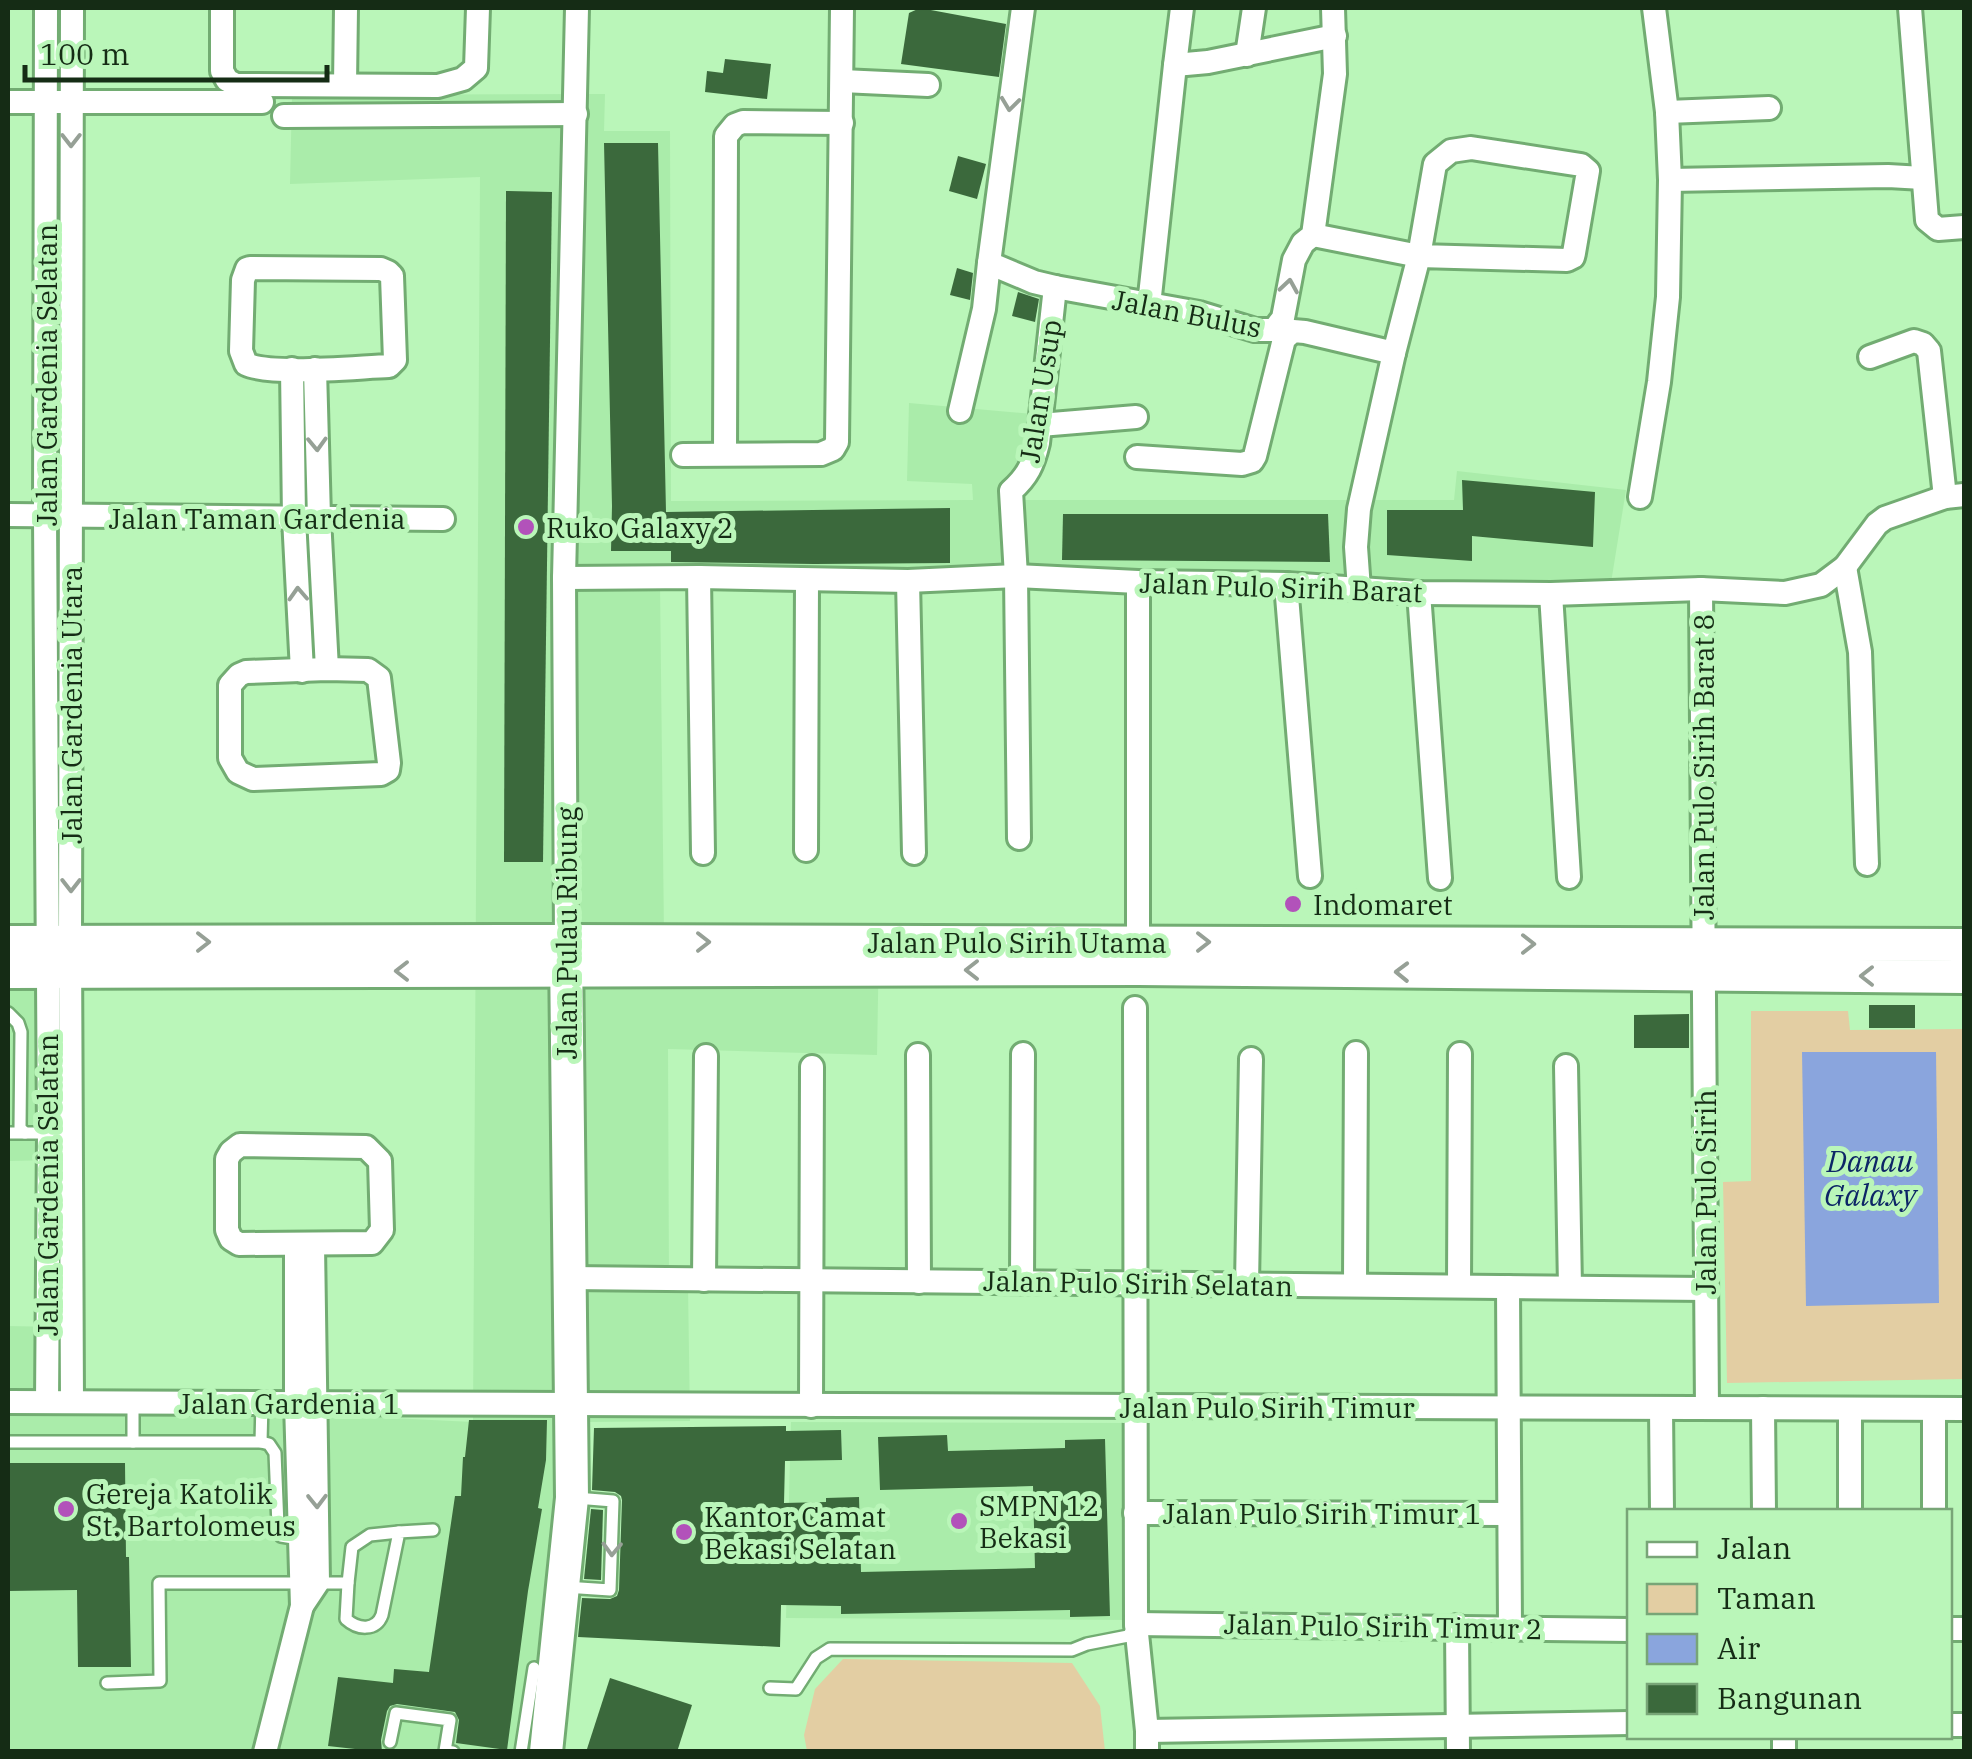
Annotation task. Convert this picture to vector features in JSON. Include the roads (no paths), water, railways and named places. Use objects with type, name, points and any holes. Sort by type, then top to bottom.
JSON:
[{"type":"main road","points":[[8,942],[59,957]]},
{"type":"main road","name":"Jalan Pulo Sirih Utama","points":[[1704,960],[1964,946]]},
{"type":"main road","name":"Jalan Pulo Sirih Utama","points":[[59,957],[1138,955],[1704,960],[1964,977]]},
{"type":"main road","name":"Jalan Pulau Ribung","points":[[546,1752],[539,1711],[563,1587],[572,1498],[566,956]]},
{"type":"main road","points":[[8,972],[59,957]]},
{"type":"street","name":"Jalan Gardenia Selatan","points":[[46,8],[45,516],[59,957],[49,1133],[47,1402]]},
{"type":"street","name":"Jalan Gardenia Utara","points":[[72,8],[72,516],[59,957],[72,1402]]},
{"type":"street","points":[[222,8],[222,71],[230,83],[345,86],[438,86],[463,78],[476,68],[478,8]]},
{"type":"street","points":[[345,86],[346,8]]},
{"type":"street","name":"Jalan Pulau Ribung","points":[[566,956],[564,578],[577,8]]},
{"type":"street","points":[[683,454],[821,454],[833,449],[837,442],[842,8]]},
{"type":"street","points":[[960,410],[984,309],[1023,8]]},
{"type":"street","points":[[1149,304],[1182,8]]},
{"type":"street","points":[[1247,54],[1254,8]]},
{"type":"street","name":"Jalan Bulus","points":[[1055,287],[1198,313],[1255,330],[1274,330],[1283,318],[1294,260],[1313,235],[1335,74],[1333,8]]},
{"type":"street","points":[[1640,497],[1668,297],[1667,112],[1654,8]]},
{"type":"street","points":[[1910,8],[1927,220],[1938,229],[1964,227]]},
{"type":"street","points":[[1174,65],[1335,36]]},
{"type":"street","points":[[842,81],[928,85]]},
{"type":"street","points":[[8,102],[262,102]]},
{"type":"street","points":[[1667,112],[1769,108]]},
{"type":"street","points":[[284,116],[576,114]]},
{"type":"street","points":[[725,454],[726,136],[743,122],[842,123]]},
{"type":"street","points":[[1313,235],[1419,256],[1562,261],[1574,253],[1588,170],[1576,164],[1471,148],[1451,151],[1435,164],[1419,256],[1359,508],[1359,589]]},
{"type":"street","points":[[1670,180],[1923,178]]},
{"type":"street","name":"Jalan Usup","points":[[990,263],[1055,287],[1032,468],[1011,491],[1016,576],[1019,838]]},
{"type":"street","points":[[247,269],[388,272],[392,276],[396,351],[393,363],[304,369],[260,369],[243,359],[247,269]]},
{"type":"street","points":[[1137,457],[1242,464],[1252,461],[1284,339],[1293,331],[1394,353]]},
{"type":"street","points":[[1870,357],[1914,341],[1929,350],[1954,496]]},
{"type":"street","points":[[302,670],[294,518],[304,369]]},
{"type":"street","points":[[304,369],[319,518],[327,670]]},
{"type":"street","points":[[1040,425],[1136,416]]},
{"type":"street","name":"Jalan Pulo Sirih Barat","points":[[564,578],[908,581],[1016,576],[1286,584],[1419,593],[1785,593],[1822,585],[1845,567],[1880,521],[1954,496]]},
{"type":"street","name":"Jalan Taman Gardenia","points":[[8,516],[443,519]]},
{"type":"street","points":[[1845,567],[1860,652],[1867,864]]},
{"type":"street","points":[[700,577],[703,854]]},
{"type":"street","points":[[806,850],[807,580]]},
{"type":"street","points":[[908,581],[914,853]]},
{"type":"street","points":[[1138,582],[1138,955]]},
{"type":"street","points":[[1286,584],[1310,876]]},
{"type":"street","name":"Jalan Pulo Sirih Barat 8","points":[[1701,590],[1704,960]]},
{"type":"street","points":[[1419,593],[1440,878]]},
{"type":"street","points":[[1551,594],[1569,878]]},
{"type":"street","points":[[327,670],[368,670],[379,678],[388,770],[381,774],[244,777],[230,758],[230,685],[246,672],[327,670]]},
{"type":"street","name":"Jalan Pulo Sirih","points":[[1704,960],[1707,1408]]},
{"type":"street","points":[[1136,1008],[1136,1624],[1148,1741],[1627,1723]]},
{"type":"street","points":[[1355,1286],[1356,1052]]},
{"type":"street","points":[[918,1054],[919,1282]]},
{"type":"street","points":[[1022,1282],[1023,1054]]},
{"type":"street","points":[[1459,1286],[1460,1054]]},
{"type":"street","points":[[704,1280],[706,1056]]},
{"type":"street","points":[[1247,1284],[1251,1059]]},
{"type":"street","points":[[1566,1066],[1570,1288]]},
{"type":"street","points":[[811,1406],[812,1067]]},
{"type":"street","points":[[240,1145],[366,1146],[380,1161],[382,1230],[372,1243],[305,1245],[238,1244],[232,1239],[227,1230],[228,1159],[240,1145]]},
{"type":"street","points":[[265,1752],[309,1582],[305,1245]]},
{"type":"street","name":"Jalan Pulo Sirih Selatan","points":[[569,1278],[1706,1288]]},
{"type":"street","points":[[1508,1287],[1510,1627]]},
{"type":"street","name":"Jalan Gardenia 1","points":[[8,1402],[570,1404]]},
{"type":"street","points":[[306,1403],[299,1539],[309,1582]]},
{"type":"street","name":"Jalan Pulo Sirih Timur","points":[[570,1404],[1964,1409]]},
{"type":"street","points":[[1661,1408],[1662,1509]]},
{"type":"street","points":[[1762,1408],[1764,1509]]},
{"type":"street","points":[[1850,1409],[1850,1509]]},
{"type":"street","points":[[1934,1409],[1934,1509]]},
{"type":"street","name":"Jalan Pulo Sirih Timur 1","points":[[1136,1513],[1509,1514]]},
{"type":"street","name":"Jalan Pulo Sirih Timur 2","points":[[1136,1624],[1627,1630]]},
{"type":"street","points":[[1457,1626],[1458,1752]]},
{"type":"lane","points":[[8,1014],[18,1023],[20,1032],[20,1128],[25,1133]]},
{"type":"lane","points":[[8,1134],[49,1133]]},
{"type":"lane","points":[[132,1402],[133,1442]]},
{"type":"lane","points":[[261,1442],[262,1402]]},
{"type":"lane","points":[[8,1442],[270,1444],[275,1454],[281,1536],[299,1539]]},
{"type":"lane","points":[[563,1587],[610,1590],[614,1501],[572,1498]]},
{"type":"lane","points":[[399,1532],[377,1625],[360,1627],[346,1620],[352,1548],[370,1535],[399,1532],[433,1530]]},
{"type":"lane","points":[[108,1683],[160,1681],[160,1583],[348,1583]]},
{"type":"lane","points":[[770,1688],[796,1689],[816,1658],[830,1649],[1072,1650],[1128,1636],[1136,1624]]},
{"type":"lane","points":[[522,1752],[539,1711],[534,1668]]},
{"type":"lane","points":[[390,1742],[396,1713],[450,1720],[445,1750],[453,1752]]},
{"type":"water","name":"Danau Galaxy","points":[[1802,1052],[1936,1052],[1939,1303],[1806,1306]]},
{"type":"place","name":"Ruko Galaxy 2","points":[[526,527]]},
{"type":"place","name":"Indomaret","points":[[1293,904]]},
{"type":"place","name":"Gereja Katolik St. Bartolomeus","points":[[66,1509]]},
{"type":"place","name":"SMPN 12 Bekasi","points":[[959,1521]]},
{"type":"place","name":"Kantor Camat Bekasi Selatan","points":[[684,1532]]}]
